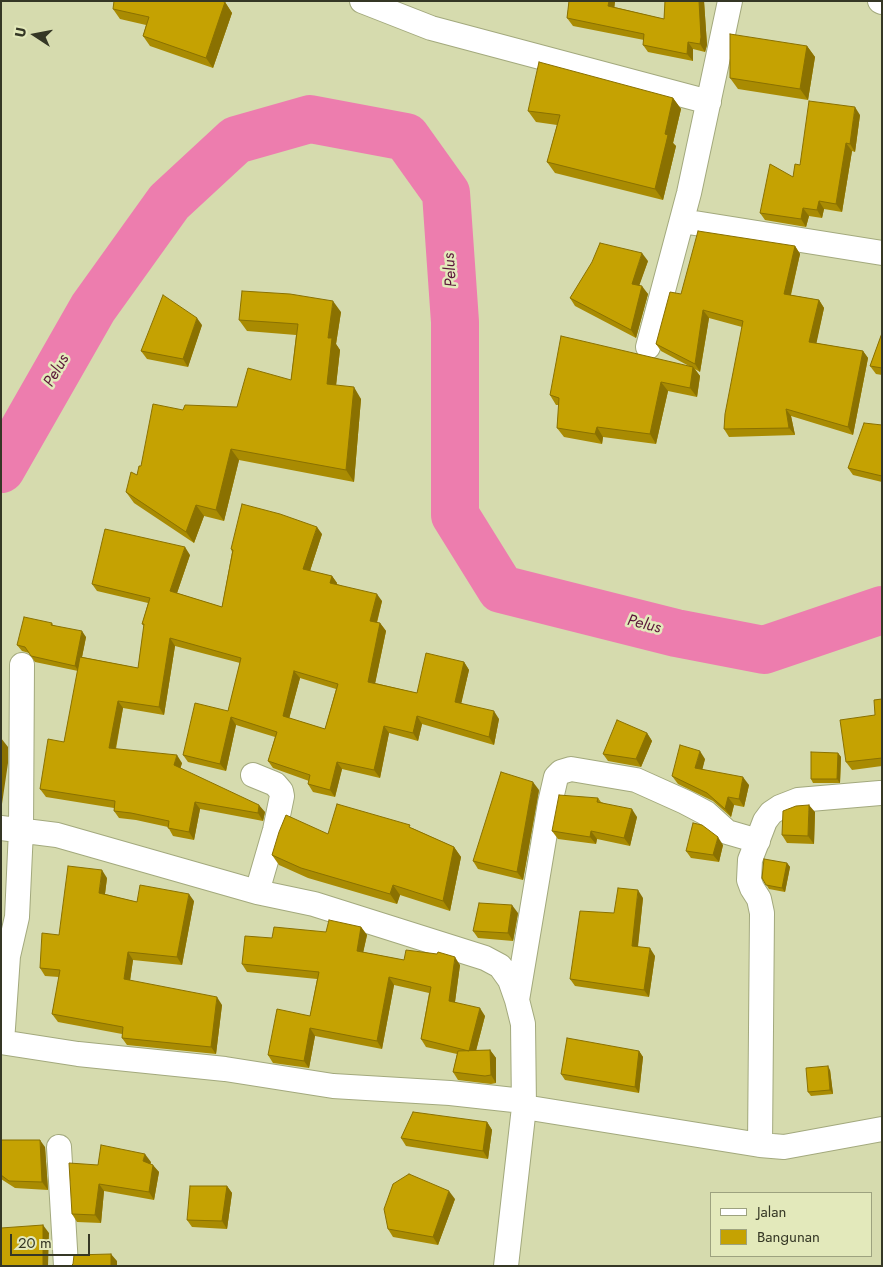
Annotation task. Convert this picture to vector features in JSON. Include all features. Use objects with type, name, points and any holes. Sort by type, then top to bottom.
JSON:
[{"type":"street","points":[[362,1],[431,28],[709,102]]},
{"type":"street","points":[[648,347],[682,221],[730,1]]},
{"type":"street","points":[[682,221],[882,253]]},
{"type":"street","points":[[22,665],[11,829],[17,917],[8,956],[2,1042],[78,1054],[225,1069],[333,1086],[450,1093],[524,1104],[760,1146],[784,1146],[882,1129]]},
{"type":"street","points":[[517,1000],[550,803],[556,777],[561,772],[571,769],[636,780],[706,813],[727,832],[758,841]]},
{"type":"street","points":[[253,775],[275,784],[281,790],[282,796],[275,830],[257,892]]},
{"type":"street","points":[[760,1146],[762,913],[759,899],[749,880],[748,868],[750,860],[764,821],[771,813],[780,808],[798,800],[880,793]]},
{"type":"street","points":[[11,829],[57,835],[257,892],[314,904],[485,958],[500,966],[510,980],[523,1024],[524,1104],[506,1266]]},
{"type":"street","points":[[59,1147],[66,1266]]},
{"type":"building","points":[[114,1],[225,2],[206,58],[143,36],[149,17],[113,9]]},
{"type":"building","points":[[569,1],[609,1],[608,6],[664,19],[665,1],[699,1],[700,44],[688,42],[687,54],[643,45],[644,34],[567,18]]},
{"type":"building","points":[[730,34],[807,46],[800,89],[730,78]]},
{"type":"building","points":[[539,62],[673,98],[665,134],[668,135],[655,189],[547,162],[560,115],[528,111]]},
{"type":"building","points":[[809,101],[855,107],[850,144],[846,143],[836,204],[819,201],[817,210],[803,208],[801,219],[760,213],[770,164],[793,177],[795,164],[800,165]]},
{"type":"building","points":[[698,231],[795,246],[784,294],[819,300],[809,342],[863,351],[848,427],[786,409],[789,428],[724,429],[725,414],[743,321],[703,310],[695,364],[656,344],[670,292],[681,294]]},
{"type":"building","points":[[600,243],[642,253],[632,284],[642,286],[631,330],[570,298],[592,262]]},
{"type":"building","points":[[242,291],[290,294],[333,301],[328,338],[332,338],[327,384],[354,387],[346,470],[231,449],[216,510],[196,505],[186,532],[126,492],[131,472],[137,475],[139,466],[141,466],[153,404],[183,410],[185,405],[237,407],[248,368],[291,380],[298,324],[239,320]]},
{"type":"building","points":[[163,295],[197,318],[183,359],[141,351]]},
{"type":"building","points":[[882,333],[882,368],[870,366]]},
{"type":"building","points":[[561,336],[693,367],[690,388],[661,382],[650,434],[597,427],[595,434],[557,428],[559,398],[550,395]]},
{"type":"building","points":[[864,423],[882,425],[882,476],[848,468]]},
{"type":"building","points":[[242,504],[280,514],[317,527],[303,569],[332,576],[330,583],[377,594],[370,621],[380,623],[368,682],[417,693],[426,653],[464,662],[455,702],[494,711],[489,737],[417,716],[413,733],[384,726],[374,770],[337,762],[330,790],[308,784],[310,775],[268,761],[277,732],[231,717],[220,764],[183,755],[195,703],[228,711],[241,658],[170,638],[159,707],[118,701],[109,748],[177,755],[174,765],[259,805],[258,813],[195,802],[189,832],[168,828],[169,821],[114,811],[115,801],[40,789],[48,739],[64,742],[80,657],[138,668],[144,624],[142,624],[150,598],[92,584],[105,529],[185,547],[170,591],[222,607],[233,550],[231,549]],"holes":[[[294,671],[338,684],[325,729],[283,716]]]},
{"type":"building","points":[[24,617],[82,631],[75,666],[31,656],[25,647],[17,645]]},
{"type":"building","points":[[882,699],[882,758],[846,762],[840,720],[875,715],[874,700]]},
{"type":"building","points":[[617,720],[647,733],[636,759],[603,754]]},
{"type":"building","points":[[680,745],[700,751],[695,768],[743,777],[739,799],[728,797],[725,809],[707,793],[672,776]]},
{"type":"building","points":[[811,752],[838,753],[837,779],[811,779]]},
{"type":"building","points":[[501,772],[533,782],[517,872],[473,861]]},
{"type":"building","points":[[559,795],[598,798],[597,802],[632,809],[624,838],[591,831],[590,837],[552,831]]},
{"type":"building","points":[[337,804],[410,825],[409,827],[454,847],[443,901],[393,885],[390,894],[301,868],[272,855],[286,815],[328,834]]},
{"type":"building","points":[[809,805],[808,836],[782,835],[783,811],[796,806]]},
{"type":"building","points":[[693,823],[702,825],[718,837],[713,855],[686,851]]},
{"type":"building","points":[[764,859],[787,863],[782,888],[766,885],[762,878]]},
{"type":"building","points":[[68,866],[102,870],[99,893],[137,902],[140,885],[189,894],[177,957],[128,952],[124,979],[217,997],[211,1047],[122,1038],[123,1027],[52,1014],[60,970],[40,968],[42,933],[59,935]]},
{"type":"building","points":[[618,888],[638,890],[632,946],[650,948],[644,990],[570,979],[580,911],[614,913]]},
{"type":"building","points":[[479,903],[512,905],[508,933],[473,931]]},
{"type":"building","points":[[329,920],[361,927],[357,951],[404,960],[406,950],[437,954],[438,952],[455,957],[449,1001],[480,1008],[469,1051],[421,1039],[431,987],[389,977],[377,1041],[310,1028],[304,1061],[268,1055],[277,1009],[310,1016],[319,972],[242,964],[245,936],[272,938],[274,927],[326,932]]},
{"type":"building","points":[[567,1038],[639,1051],[635,1087],[561,1074]]},
{"type":"building","points":[[490,1050],[491,1075],[453,1072],[458,1051]]},
{"type":"building","points":[[828,1066],[830,1090],[808,1092],[806,1068]]},
{"type":"building","points":[[413,1112],[487,1122],[483,1151],[401,1138]]},
{"type":"building","points":[[1,1140],[40,1140],[42,1182],[9,1181],[1,1175]]},
{"type":"building","points":[[101,1145],[145,1154],[143,1161],[153,1165],[149,1192],[99,1184],[95,1215],[72,1214],[69,1163],[98,1165]]},
{"type":"building","points":[[409,1174],[449,1191],[433,1237],[388,1229],[384,1209],[393,1184]]},
{"type":"building","points":[[190,1186],[227,1186],[222,1221],[187,1220]]},
{"type":"building","points":[[43,1225],[43,1266],[1,1266],[1,1228]]},
{"type":"building","points":[[111,1254],[111,1266],[71,1266],[74,1255]]},
{"type":"waterway","name":"Pelus","points":[[1,469],[93,308],[169,202],[236,140],[310,119],[406,137],[446,193],[455,322],[455,515],[501,589],[676,633],[764,650],[882,610]]}]
